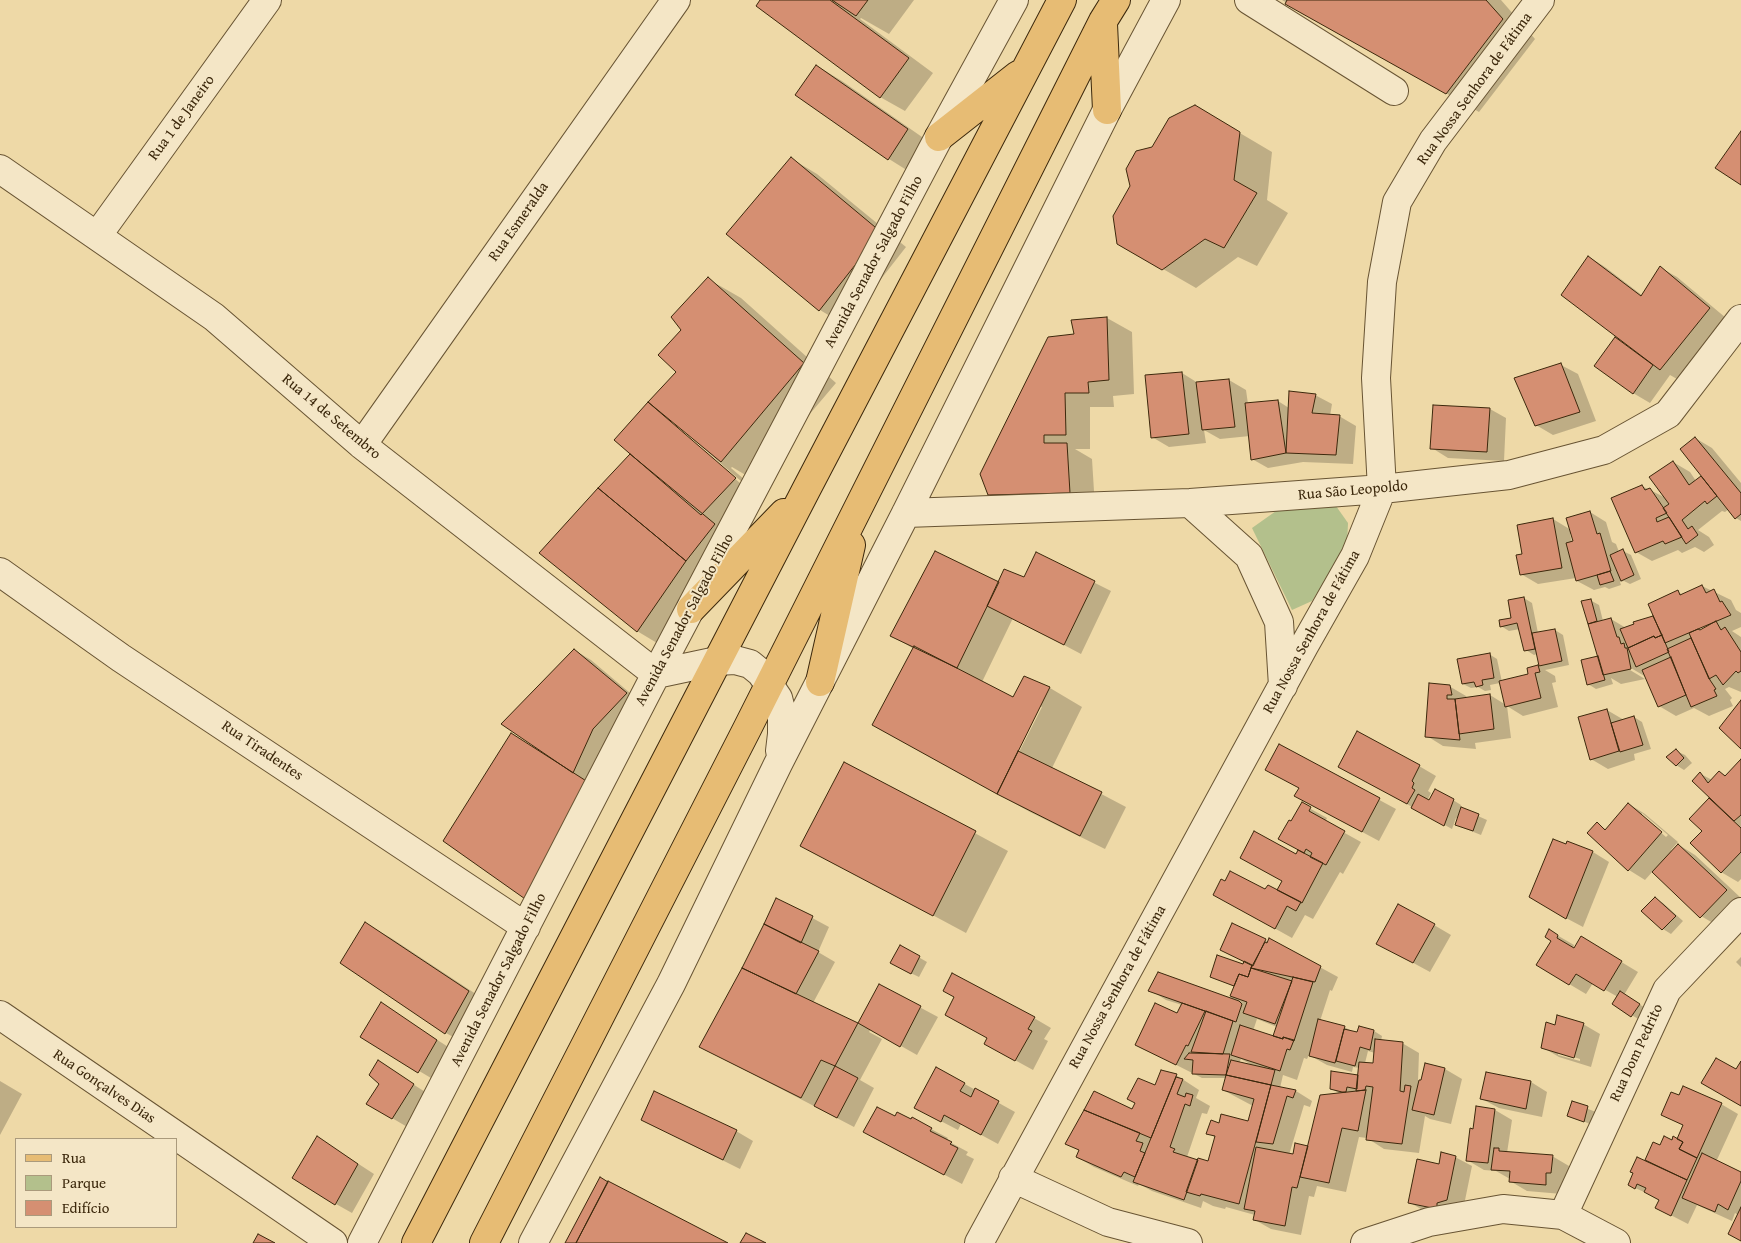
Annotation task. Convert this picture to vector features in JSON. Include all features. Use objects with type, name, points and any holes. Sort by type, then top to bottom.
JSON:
[{"type":"main road","points":[[416,1243],[1062,0]]},
{"type":"main road","points":[[1107,110],[1109,11]]},
{"type":"main road","points":[[484,1243],[770,683],[1109,11]]},
{"type":"main road","points":[[939,137],[1025,70]]},
{"type":"main road","points":[[691,609],[806,490]]},
{"type":"main road","points":[[820,682],[861,503]]},
{"type":"street","name":"Rua 1 de Janeiro","points":[[97,236],[267,0]]},
{"type":"street","name":"Rua Esmeralda","points":[[362,445],[676,0]]},
{"type":"street","name":"Avenida Senador Salgado Filho","points":[[362,1243],[656,674],[939,137],[1014,0]]},
{"type":"street","points":[[533,1243],[670,984],[778,764],[906,513],[1107,110],[1166,0]]},
{"type":"street","points":[[1249,0],[1394,91]]},
{"type":"street","name":"Rua Nossa Senhora de Fátima","points":[[979,1243],[1355,556],[1382,489],[1376,378],[1382,282],[1397,202],[1433,141],[1540,0]]},
{"type":"street","name":"Rua 14 de Setembro","points":[[0,169],[214,317],[362,445],[656,674]]},
{"type":"street","name":"Rua São Leopoldo","points":[[906,513],[1190,503],[1382,489],[1508,475],[1604,450],[1668,414],[1741,320]]},
{"type":"street","points":[[1190,503],[1249,556],[1280,622],[1283,686]]},
{"type":"street","name":"Rua Tiradentes","points":[[0,572],[121,658],[526,927]]},
{"type":"street","points":[[656,674],[717,661],[735,660],[750,664],[770,683],[778,698],[782,714],[782,734],[778,764]]},
{"type":"street","name":"Rua Dom Pedrito","points":[[1563,1215],[1667,990],[1741,912]]},
{"type":"street","name":"Rua Gonçalves Dias","points":[[0,1015],[333,1243]]},
{"type":"street","points":[[1013,1178],[1108,1222],[1188,1243]]},
{"type":"street","points":[[1365,1243],[1429,1222],[1503,1209],[1563,1215],[1616,1243]]},
{"type":"green space","points":[[1336,506],[1348,523],[1347,545],[1312,601],[1292,610],[1252,528],[1276,511]]},
{"type":"building","points":[[760,0],[830,0],[909,58],[880,98],[756,6]]},
{"type":"building","points":[[832,0],[868,0],[856,16]]},
{"type":"building","points":[[1287,0],[1486,0],[1503,19],[1446,94],[1285,4]]},
{"type":"building","points":[[816,65],[908,129],[888,160],[795,95]]},
{"type":"building","points":[[1195,105],[1240,132],[1234,180],[1257,193],[1224,248],[1205,239],[1162,270],[1117,244],[1113,216],[1130,186],[1126,169],[1136,151],[1152,147],[1169,118]]},
{"type":"building","points":[[1741,131],[1741,185],[1715,168]]},
{"type":"building","points":[[791,157],[881,232],[819,311],[726,234]]},
{"type":"building","points":[[1588,256],[1641,296],[1660,266],[1710,308],[1660,370],[1561,295]]},
{"type":"building","points":[[708,277],[804,363],[721,462],[648,402],[676,372],[658,355],[681,330],[671,317]]},
{"type":"building","points":[[1107,317],[1109,380],[1088,382],[1089,393],[1065,393],[1066,435],[1044,435],[1044,443],[1067,443],[1070,493],[988,495],[980,474],[1048,337],[1074,334],[1071,320]]},
{"type":"building","points":[[1615,337],[1653,365],[1633,394],[1594,366]]},
{"type":"building","points":[[1561,363],[1580,412],[1535,426],[1514,378]]},
{"type":"building","points":[[1182,372],[1189,434],[1151,438],[1145,375]]},
{"type":"building","points":[[1229,379],[1235,427],[1202,430],[1196,382]]},
{"type":"building","points":[[1289,391],[1316,394],[1312,413],[1340,415],[1336,455],[1286,453]]},
{"type":"building","points":[[1278,400],[1286,453],[1251,460],[1245,403]]},
{"type":"building","points":[[648,402],[736,478],[701,515],[614,440]]},
{"type":"building","points":[[1433,405],[1490,408],[1487,452],[1430,449]]},
{"type":"building","points":[[1695,437],[1741,493],[1741,514],[1735,519],[1680,449]]},
{"type":"building","points":[[630,454],[715,524],[686,561],[598,488]]},
{"type":"building","points":[[1673,461],[1689,485],[1701,476],[1717,496],[1707,504],[1705,501],[1682,520],[1688,529],[1692,526],[1698,535],[1686,544],[1663,508],[1669,504],[1649,477]]},
{"type":"building","points":[[1642,485],[1645,490],[1650,488],[1667,513],[1656,518],[1657,522],[1669,517],[1682,537],[1665,544],[1663,541],[1635,553],[1611,498]]},
{"type":"building","points":[[598,488],[686,561],[637,632],[539,553]]},
{"type":"building","points":[[1590,511],[1597,534],[1600,533],[1611,571],[1576,581],[1566,543],[1573,541],[1566,518]]},
{"type":"building","points":[[1553,518],[1562,568],[1520,575],[1516,555],[1522,554],[1517,525]]},
{"type":"building","points":[[1623,549],[1634,575],[1621,581],[1610,555]]},
{"type":"building","points":[[935,551],[999,582],[957,668],[890,636]]},
{"type":"building","points":[[1036,552],[1095,581],[1064,645],[987,606],[1004,569],[1024,577]]},
{"type":"building","points":[[1610,571],[1614,581],[1600,585],[1597,575]]},
{"type":"building","points":[[1702,585],[1706,593],[1714,589],[1720,602],[1722,601],[1731,615],[1665,643],[1648,604],[1678,590],[1680,595]]},
{"type":"building","points":[[1524,597],[1535,649],[1524,651],[1517,623],[1500,627],[1499,620],[1511,618],[1508,600]]},
{"type":"building","points":[[1591,599],[1597,621],[1588,624],[1581,601]]},
{"type":"building","points":[[1653,616],[1662,635],[1655,638],[1654,636],[1628,648],[1620,629],[1634,624],[1633,622]]},
{"type":"building","points":[[1611,618],[1617,637],[1619,637],[1621,644],[1624,643],[1625,648],[1627,648],[1631,669],[1603,675],[1588,624]]},
{"type":"building","points":[[1716,621],[1721,630],[1725,627],[1741,652],[1741,671],[1738,673],[1736,671],[1723,685],[1716,675],[1709,679],[1689,633],[1700,630]]},
{"type":"building","points":[[1555,629],[1562,661],[1539,666],[1532,633]]},
{"type":"building","points":[[1662,635],[1669,652],[1636,667],[1628,648],[1654,636],[1655,638]]},
{"type":"building","points":[[1691,638],[1716,689],[1714,690],[1717,696],[1691,707],[1667,649]]},
{"type":"building","points":[[914,646],[1013,697],[1024,676],[1050,687],[997,794],[872,725]]},
{"type":"building","points":[[574,649],[627,693],[593,729],[573,773],[501,724]]},
{"type":"building","points":[[1490,653],[1494,678],[1482,680],[1483,685],[1476,687],[1474,682],[1462,684],[1457,659]]},
{"type":"building","points":[[1598,656],[1605,680],[1587,685],[1581,660]]},
{"type":"building","points":[[1671,657],[1686,695],[1658,707],[1642,670]]},
{"type":"building","points":[[1538,665],[1540,672],[1535,673],[1541,698],[1505,707],[1499,681],[1528,674],[1527,668]]},
{"type":"building","points":[[1429,683],[1450,685],[1452,695],[1447,695],[1447,699],[1455,699],[1460,740],[1425,737]]},
{"type":"building","points":[[1490,694],[1494,729],[1459,734],[1455,699]]},
{"type":"building","points":[[1741,700],[1741,749],[1719,728]]},
{"type":"building","points":[[1607,709],[1619,751],[1590,760],[1578,717]]},
{"type":"building","points":[[1634,716],[1643,745],[1620,752],[1611,723]]},
{"type":"building","points":[[1357,731],[1420,765],[1412,781],[1414,783],[1412,788],[1415,790],[1407,804],[1338,767]]},
{"type":"building","points":[[511,733],[591,784],[528,901],[443,841]]},
{"type":"building","points":[[1279,744],[1380,798],[1362,832],[1294,796],[1299,788],[1265,770]]},
{"type":"building","points":[[1676,749],[1684,758],[1676,766],[1666,757]]},
{"type":"building","points":[[1018,751],[1102,792],[1080,836],[997,794]]},
{"type":"building","points":[[1741,759],[1741,815],[1734,821],[1692,781],[1700,772],[1708,783],[1719,771],[1725,776]]},
{"type":"building","points":[[844,762],[976,831],[933,916],[800,846]]},
{"type":"building","points":[[1435,789],[1454,799],[1444,826],[1411,808],[1418,794],[1429,800]]},
{"type":"building","points":[[1709,798],[1741,828],[1741,852],[1721,873],[1690,843],[1702,831],[1689,819]]},
{"type":"building","points":[[1302,802],[1311,807],[1309,811],[1345,831],[1326,865],[1310,857],[1312,853],[1306,849],[1304,853],[1278,839]]},
{"type":"building","points":[[1628,803],[1662,832],[1628,871],[1587,833],[1597,822],[1605,830]]},
{"type":"building","points":[[1461,807],[1479,814],[1473,831],[1455,825]]},
{"type":"building","points":[[1254,831],[1296,854],[1298,850],[1323,863],[1302,903],[1277,890],[1282,881],[1240,858]]},
{"type":"building","points":[[1553,839],[1566,844],[1567,841],[1593,851],[1566,919],[1529,897]]},
{"type":"building","points":[[1678,844],[1727,890],[1700,918],[1652,872]]},
{"type":"building","points":[[1230,871],[1265,889],[1268,885],[1301,902],[1296,911],[1287,906],[1275,929],[1213,895],[1221,879],[1225,881]]},
{"type":"building","points":[[1655,897],[1676,916],[1662,930],[1641,911]]},
{"type":"building","points":[[776,898],[813,916],[801,943],[764,924]]},
{"type":"building","points":[[1398,904],[1435,924],[1413,963],[1376,944]]},
{"type":"building","points":[[365,922],[469,991],[445,1034],[340,963]]},
{"type":"building","points":[[1232,923],[1266,939],[1253,966],[1220,950]]},
{"type":"building","points":[[764,924],[819,951],[796,994],[742,968]]},
{"type":"building","points":[[1549,929],[1558,935],[1557,938],[1574,948],[1581,936],[1622,961],[1604,991],[1576,974],[1569,985],[1536,965],[1551,941],[1545,937]]},
{"type":"building","points":[[1269,938],[1321,966],[1315,982],[1251,968]]},
{"type":"building","points":[[900,945],[920,956],[911,974],[890,963]]},
{"type":"building","points":[[1217,955],[1243,964],[1244,961],[1252,965],[1248,977],[1239,974],[1234,986],[1210,977]]},
{"type":"building","points":[[742,968],[858,1023],[835,1066],[821,1060],[801,1098],[699,1047]]},
{"type":"building","points":[[1251,968],[1292,981],[1275,1024],[1243,1013],[1247,1002],[1230,996],[1239,974],[1248,977]]},
{"type":"building","points":[[1158,972],[1239,1001],[1242,1004],[1236,1022],[1148,991]]},
{"type":"building","points":[[952,973],[1035,1017],[1028,1029],[1032,1031],[1015,1061],[984,1044],[987,1038],[945,1015],[954,997],[943,991]]},
{"type":"building","points":[[1293,977],[1313,982],[1294,1041],[1273,1036]]},
{"type":"building","points":[[879,984],[921,1006],[900,1047],[858,1023]]},
{"type":"building","points":[[1620,991],[1640,1004],[1631,1017],[1612,1004]]},
{"type":"building","points":[[381,1002],[437,1040],[418,1073],[360,1037]]},
{"type":"building","points":[[1155,1003],[1177,1013],[1182,1003],[1205,1011],[1188,1046],[1186,1045],[1176,1065],[1135,1045]]},
{"type":"building","points":[[1206,1011],[1233,1021],[1223,1054],[1191,1052]]},
{"type":"building","points":[[1557,1015],[1584,1023],[1574,1058],[1541,1048],[1546,1022],[1555,1025]]},
{"type":"building","points":[[1318,1019],[1345,1026],[1335,1063],[1309,1056]]},
{"type":"building","points":[[1240,1025],[1283,1039],[1283,1037],[1294,1040],[1290,1050],[1287,1049],[1280,1071],[1231,1055]]},
{"type":"building","points":[[1359,1026],[1374,1030],[1370,1050],[1360,1047],[1355,1066],[1336,1061],[1344,1029],[1357,1032]]},
{"type":"building","points":[[1375,1039],[1403,1042],[1400,1091],[1404,1092],[1405,1085],[1411,1086],[1402,1144],[1366,1140],[1373,1087],[1366,1086],[1365,1090],[1356,1091],[1359,1062],[1373,1063]]},
{"type":"building","points":[[1189,1053],[1230,1054],[1226,1075],[1192,1074],[1193,1060],[1184,1059]]},
{"type":"building","points":[[1716,1058],[1736,1069],[1741,1061],[1741,1106],[1701,1083]]},
{"type":"building","points":[[378,1060],[414,1084],[392,1119],[366,1104],[379,1084],[369,1075]]},
{"type":"building","points":[[1231,1060],[1275,1070],[1271,1085],[1226,1075]]},
{"type":"building","points":[[1425,1063],[1445,1068],[1434,1115],[1412,1110]]},
{"type":"building","points":[[835,1066],[858,1078],[837,1118],[814,1106]]},
{"type":"building","points":[[936,1067],[965,1083],[960,1091],[971,1097],[975,1088],[999,1101],[981,1135],[944,1115],[941,1122],[914,1108]]},
{"type":"building","points":[[1161,1070],[1177,1074],[1151,1138],[1084,1110],[1094,1091],[1132,1109],[1135,1103],[1127,1099],[1138,1078],[1155,1085]]},
{"type":"building","points":[[1331,1071],[1358,1075],[1357,1089],[1347,1087],[1346,1092],[1342,1092],[1330,1089]]},
{"type":"building","points":[[1486,1072],[1531,1081],[1526,1109],[1480,1099]]},
{"type":"building","points":[[1226,1075],[1271,1085],[1239,1204],[1186,1192],[1198,1158],[1208,1161],[1215,1136],[1206,1134],[1211,1120],[1219,1123],[1221,1114],[1248,1121],[1254,1099],[1222,1090]]},
{"type":"building","points":[[1176,1077],[1183,1079],[1177,1094],[1185,1097],[1186,1093],[1193,1095],[1190,1106],[1185,1104],[1170,1147],[1175,1149],[1173,1152],[1198,1160],[1184,1200],[1133,1182]]},
{"type":"building","points":[[1271,1085],[1296,1090],[1293,1098],[1287,1096],[1273,1144],[1256,1142]]},
{"type":"building","points":[[1683,1086],[1722,1103],[1697,1158],[1679,1149],[1683,1142],[1677,1139],[1683,1125],[1661,1115],[1671,1092],[1679,1095]]},
{"type":"building","points":[[1366,1090],[1358,1131],[1342,1128],[1329,1183],[1300,1177],[1320,1095]]},
{"type":"building","points":[[654,1091],[737,1130],[723,1160],[641,1120]]},
{"type":"building","points":[[1572,1101],[1588,1106],[1584,1122],[1567,1116]]},
{"type":"building","points":[[1476,1106],[1495,1109],[1488,1163],[1466,1161],[1470,1128],[1473,1129]]},
{"type":"building","points":[[877,1107],[895,1116],[897,1112],[911,1119],[912,1117],[932,1128],[930,1131],[952,1142],[950,1144],[958,1148],[944,1175],[863,1132]]},
{"type":"building","points":[[1084,1110],[1140,1133],[1136,1141],[1143,1143],[1140,1151],[1145,1153],[1135,1177],[1124,1172],[1121,1177],[1076,1157],[1079,1150],[1065,1144]]},
{"type":"building","points":[[317,1136],[358,1164],[335,1205],[292,1178]]},
{"type":"building","points":[[1664,1136],[1672,1140],[1673,1136],[1683,1142],[1679,1149],[1697,1158],[1687,1180],[1645,1160],[1653,1142],[1660,1145]]},
{"type":"building","points":[[1295,1143],[1308,1146],[1297,1188],[1292,1187],[1285,1226],[1253,1220],[1255,1211],[1244,1209],[1256,1147],[1293,1154]]},
{"type":"building","points":[[1494,1148],[1499,1148],[1499,1151],[1553,1155],[1551,1173],[1546,1173],[1546,1185],[1509,1182],[1510,1171],[1491,1170]]},
{"type":"building","points":[[1441,1152],[1456,1156],[1447,1200],[1437,1203],[1437,1209],[1408,1203],[1417,1159],[1439,1164]]},
{"type":"building","points":[[1702,1153],[1741,1172],[1741,1181],[1728,1210],[1718,1204],[1715,1212],[1682,1198]]},
{"type":"building","points":[[1637,1157],[1687,1180],[1671,1216],[1655,1208],[1659,1200],[1644,1192],[1646,1188],[1637,1184],[1635,1189],[1628,1185],[1633,1173],[1630,1172]]},
{"type":"building","points":[[600,1177],[608,1182],[576,1243],[565,1243]]},
{"type":"building","points":[[608,1181],[728,1243],[576,1243]]},
{"type":"building","points":[[1741,1207],[1741,1241],[1728,1234]]},
{"type":"building","points":[[746,1233],[766,1243],[740,1243]]},
{"type":"building","points":[[258,1234],[275,1243],[253,1243]]}]
